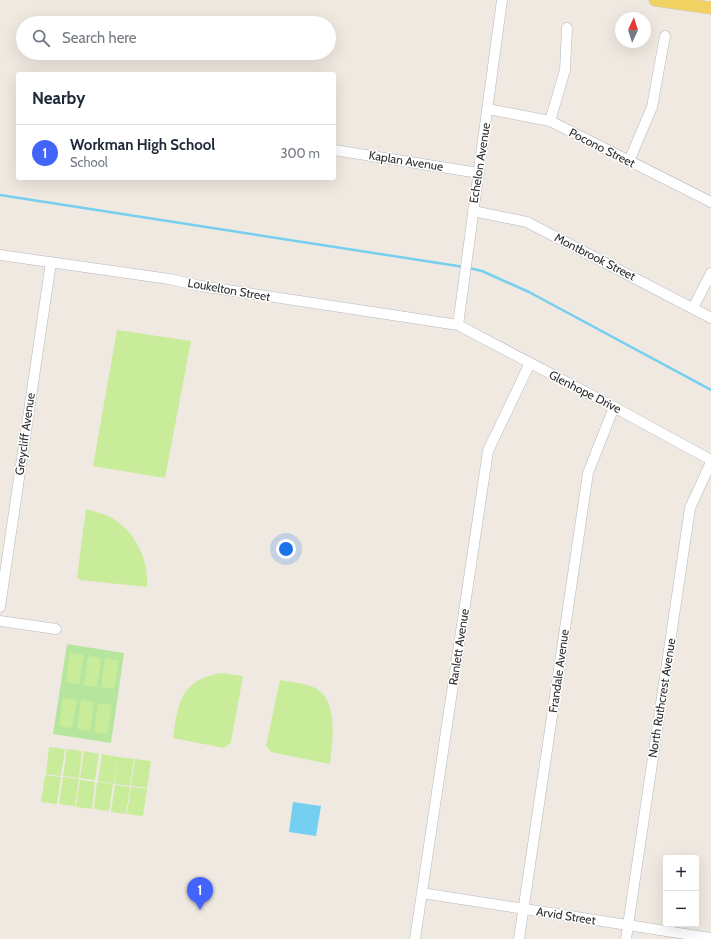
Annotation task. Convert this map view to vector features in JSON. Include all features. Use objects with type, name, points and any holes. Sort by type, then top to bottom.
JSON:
[{"type":"main road","points":[[655,0],[711,8]]},
{"type":"street","name":"Echelon Avenue","points":[[458,326],[502,0]]},
{"type":"street","points":[[550,121],[565,70],[567,28]]},
{"type":"street","points":[[629,161],[652,107],[665,36]]},
{"type":"street","name":"Pocono Street","points":[[488,109],[550,121],[711,202]]},
{"type":"street","name":"Kaplan Avenue","points":[[336,150],[479,173]]},
{"type":"street","name":"Montbrook Street","points":[[473,211],[527,222],[711,318]]},
{"type":"street","name":"Loukelton Street","points":[[0,255],[169,279],[201,286],[458,326]]},
{"type":"street","name":"Greycliff Avenue","points":[[0,607],[51,262]]},
{"type":"street","points":[[693,308],[711,273]]},
{"type":"street","name":"Glenhope Drive","points":[[458,326],[614,407],[711,461]]},
{"type":"street","name":"Ranlett Avenue","points":[[415,939],[488,451],[530,363]]},
{"type":"street","name":"Frandale Avenue","points":[[519,939],[588,473],[614,407]]},
{"type":"street","name":"North Ruthcrest Avenue","points":[[626,939],[690,508],[711,461]]},
{"type":"street","points":[[0,621],[56,629]]},
{"type":"street","name":"Arvid Street","points":[[422,893],[711,938]]},
{"type":"green space","points":[[117,330],[191,341],[165,478],[93,466]]},
{"type":"green space","points":[[86,509],[112,518],[130,533],[140,549],[144,559],[147,587],[80,580],[77,577]]},
{"type":"green space","points":[[67,644],[124,653],[111,743],[53,734]]},
{"type":"green space","points":[[70,653],[84,655],[79,684],[66,682]]},
{"type":"green space","points":[[88,656],[101,658],[97,687],[84,685]]},
{"type":"green space","points":[[105,658],[119,660],[114,689],[101,687]]},
{"type":"green space","points":[[221,673],[243,676],[231,742],[224,748],[173,738],[177,714],[184,695],[197,681],[208,676]]},
{"type":"green space","points":[[280,680],[313,687],[322,693],[327,701],[331,710],[333,733],[330,764],[271,752],[266,746]]},
{"type":"green space","points":[[63,698],[77,700],[72,728],[59,726]]},
{"type":"green space","points":[[81,700],[94,702],[90,731],[77,729]]},
{"type":"green space","points":[[98,703],[112,705],[107,734],[94,732]]},
{"type":"green space","points":[[49,747],[65,749],[61,776],[46,774]]},
{"type":"green space","points":[[67,749],[82,751],[79,778],[63,776]]},
{"type":"green space","points":[[84,751],[99,754],[95,780],[80,778]]},
{"type":"green space","points":[[102,754],[118,757],[114,784],[98,781]]},
{"type":"green space","points":[[118,757],[134,759],[130,786],[115,784]]},
{"type":"green space","points":[[135,759],[151,761],[147,788],[131,786]]},
{"type":"green space","points":[[45,775],[61,777],[57,804],[41,802]]},
{"type":"green space","points":[[63,777],[79,779],[75,806],[59,804]]},
{"type":"green space","points":[[80,780],[95,782],[92,809],[76,807]]},
{"type":"green space","points":[[97,782],[113,784],[109,811],[94,809]]},
{"type":"green space","points":[[115,785],[130,787],[126,814],[111,812]]},
{"type":"green space","points":[[131,787],[147,789],[143,816],[127,814]]},
{"type":"water","points":[[293,802],[321,806],[316,836],[289,832]]},
{"type":"waterway","points":[[0,195],[464,267]]},
{"type":"waterway","points":[[469,268],[482,271],[529,292],[711,390]]},
{"type":"place","name":"Workman High School","points":[[200,910]]}]
